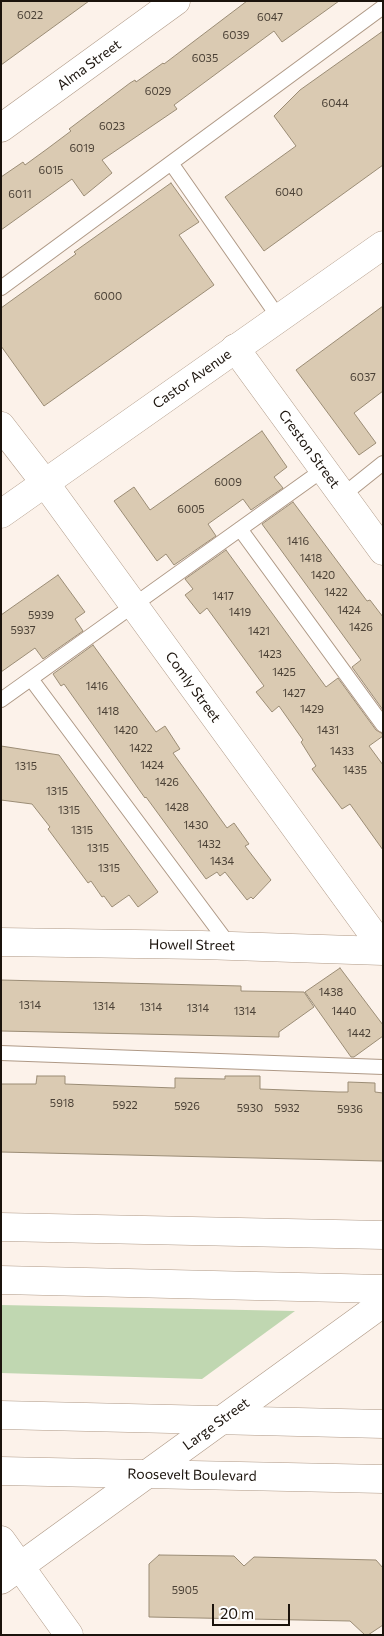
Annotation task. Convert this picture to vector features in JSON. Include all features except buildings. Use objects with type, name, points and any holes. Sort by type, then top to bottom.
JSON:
[{"type":"main road","name":"Alma Street","points":[[1,128],[176,1]]},
{"type":"main road","name":"Castor Avenue","points":[[1,514],[383,245]]},
{"type":"main road","name":"Creston Street","points":[[235,348],[383,551]]},
{"type":"main road","name":"Comly Street","points":[[1,426],[45,483],[383,950]]},
{"type":"main road","name":"Howell Street","points":[[1,942],[383,950]]},
{"type":"main road","points":[[1,1227],[383,1235]]},
{"type":"main road","points":[[1,1280],[383,1289]]},
{"type":"main road","name":"Large Street","points":[[10,1573],[383,1303]]},
{"type":"main road","points":[[1,1416],[383,1424]]},
{"type":"main road","name":"Roosevelt Boulevard","points":[[1,1470],[383,1479]]},
{"type":"main road","points":[[1,1540],[10,1573],[69,1635]]},
{"type":"lane","points":[[1,288],[383,7]]},
{"type":"lane","points":[[171,163],[279,318]]},
{"type":"lane","points":[[343,496],[383,463]]},
{"type":"lane","points":[[1,700],[324,469]]},
{"type":"lane","points":[[240,529],[383,725]]},
{"type":"lane","points":[[31,679],[230,946]]},
{"type":"lane","points":[[1,1053],[383,1067]]},
{"type":"green space","points":[[1,1305],[295,1311],[202,1379],[1,1373]]}]
